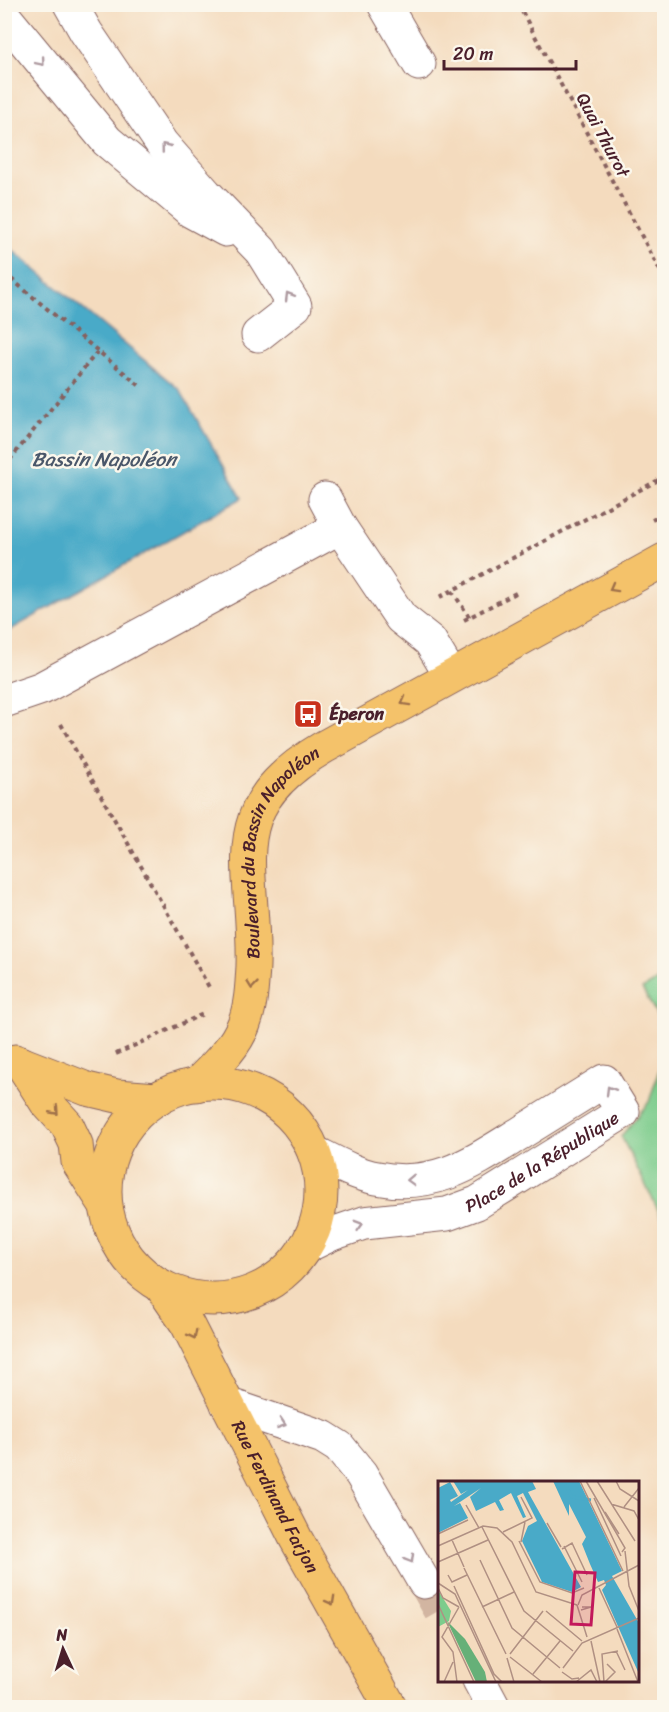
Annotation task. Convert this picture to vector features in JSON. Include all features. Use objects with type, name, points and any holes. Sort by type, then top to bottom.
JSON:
[{"type":"main road","name":"Boulevard du Bassin Napoléon","points":[[196,1085],[225,1055],[244,1023],[251,995],[254,937],[247,850],[253,822],[266,797],[282,776],[301,760],[664,560]]},
{"type":"main road","points":[[13,1060],[94,1090],[157,1099]]},
{"type":"main road","points":[[13,1060],[67,1125],[76,1144],[78,1162],[105,1204]]},
{"type":"main road","points":[[196,1085],[230,1085],[262,1095],[289,1114],[303,1132],[314,1152],[321,1184],[320,1206],[315,1227],[305,1247],[283,1275],[263,1288],[241,1296],[206,1300],[183,1296],[161,1286],[137,1269],[124,1253],[110,1226],[105,1204],[106,1173],[116,1143],[133,1118],[157,1099],[172,1091],[196,1085]]},
{"type":"main road","name":"Rue Ferdinand Farjon","points":[[161,1286],[187,1324],[296,1539],[391,1707]]},
{"type":"lane","points":[[70,4],[86,32],[162,144],[261,251],[295,306],[258,335]]},
{"type":"lane","points":[[384,4],[418,64]]},
{"type":"lane","points":[[4,16],[107,141],[191,211],[261,251]]},
{"type":"lane","points":[[4,701],[42,688],[333,513],[401,618],[430,641],[451,676]]},
{"type":"lane","name":"Place de la République","points":[[305,1247],[332,1234],[364,1223],[447,1214],[477,1203],[623,1112],[604,1081],[467,1166]]},
{"type":"lane","points":[[314,1152],[361,1173],[394,1180],[432,1178],[467,1166],[488,1196]]},
{"type":"lane","points":[[227,1404],[323,1437],[339,1447],[362,1474],[424,1582]]},
{"type":"lane","points":[[480,1682],[494,1707]]},
{"type":"path","name":"Quai Thurot","points":[[518,4],[664,278]]},
{"type":"path","points":[[4,273],[140,386]]},
{"type":"path","points":[[4,467],[98,351]]},
{"type":"path","points":[[401,618],[664,477]]},
{"type":"path","points":[[42,688],[119,830],[144,869],[211,991],[208,999]]},
{"type":"path","points":[[206,1007],[203,1014],[244,1023]]},
{"type":"green space","points":[[664,977],[664,1027],[642,989]]},
{"type":"green space","points":[[664,1054],[664,1222],[621,1136],[649,1102]]},
{"type":"water","name":"Bassin Napoléon","points":[[5,244],[180,390],[242,498],[5,633]]},
{"type":"tunnel","points":[[424,1582],[438,1606]]},
{"type":"place","name":"Éperon","points":[[308,714]]}]
